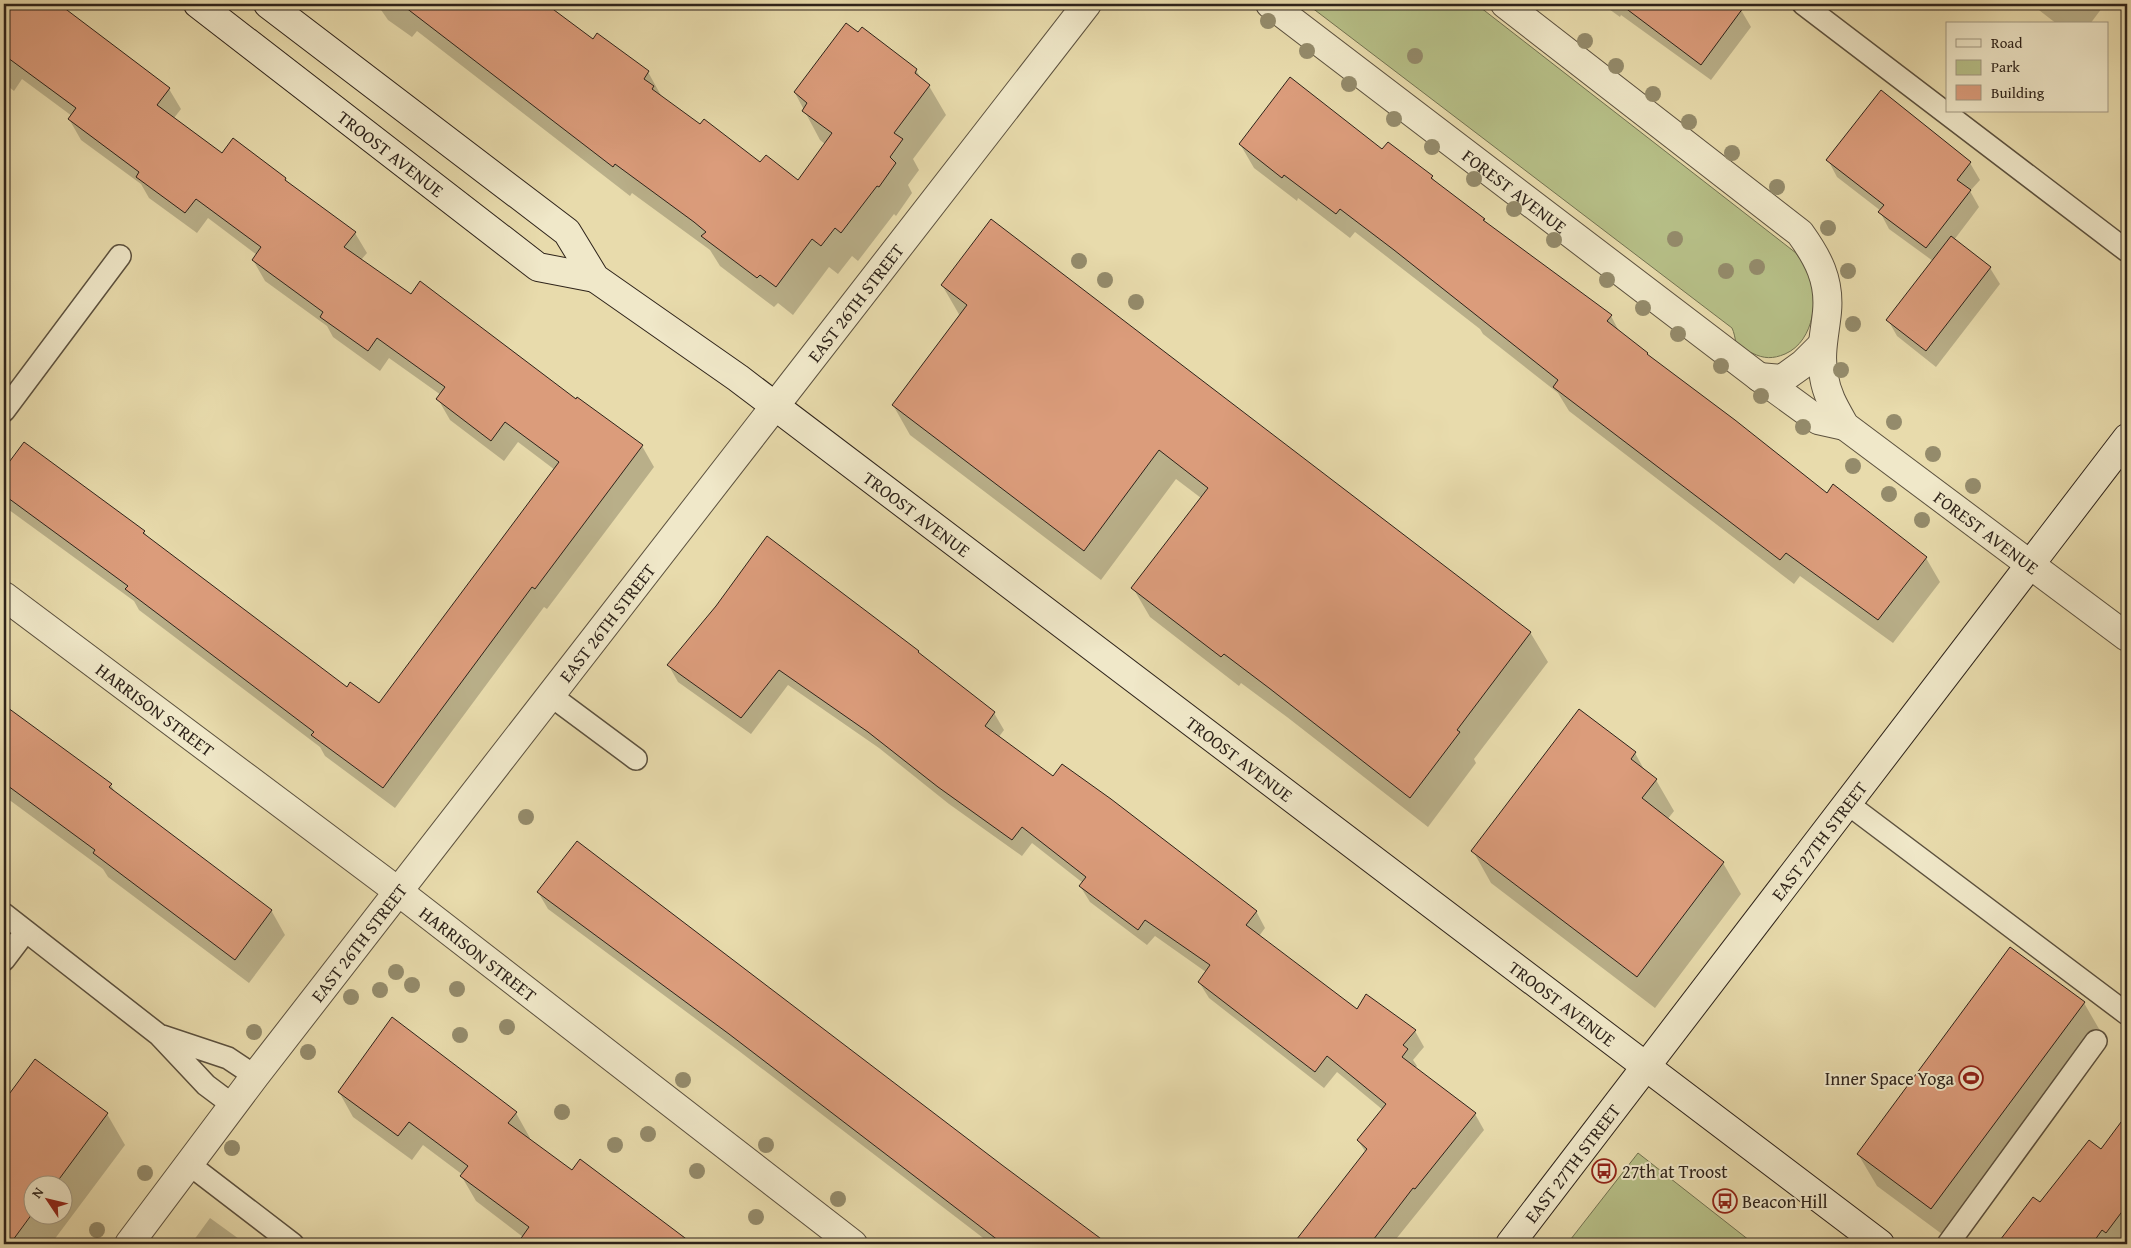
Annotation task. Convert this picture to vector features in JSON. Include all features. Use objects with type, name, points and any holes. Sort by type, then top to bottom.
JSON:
[{"type":"street","name":"TROOST AVENUE","points":[[198,4],[538,267],[595,278]]},
{"type":"street","name":"TROOST AVENUE","points":[[268,4],[567,232],[595,278],[738,378],[1880,1244]]},
{"type":"street","name":"EAST 26TH STREET","points":[[129,1244],[255,1076],[773,406],[1087,4]]},
{"type":"street","name":"FOREST AVENUE","points":[[1270,4],[1759,377],[1818,420],[1845,426]]},
{"type":"street","name":"FOREST AVENUE","points":[[1505,4],[1800,234],[1817,256],[1826,283],[1827,310],[1822,345],[1823,376],[1830,400],[1845,426],[2127,637]]},
{"type":"street","points":[[1759,377],[1782,379],[1803,364],[1822,345]]},
{"type":"street","name":"EAST 27TH STREET","points":[[1510,1244],[1647,1068],[2127,438]]},
{"type":"street","name":"HARRISON STREET","points":[[4,596],[398,892],[853,1244]]},
{"type":"lane","points":[[1803,4],[2127,251]]},
{"type":"lane","points":[[4,411],[120,256]]},
{"type":"lane","points":[[550,696],[636,759]]},
{"type":"lane","points":[[1848,804],[2127,1014]]},
{"type":"lane","points":[[4,914],[159,1035],[206,1085],[234,1106]]},
{"type":"lane","points":[[4,960],[26,931]]},
{"type":"lane","points":[[159,1035],[228,1058],[255,1076]]},
{"type":"lane","points":[[1948,1244],[2096,1041]]},
{"type":"lane","points":[[190,1165],[293,1244]]},
{"type":"green space","points":[[1307,4],[1476,4],[1796,253],[1807,269],[1813,291],[1814,304],[1812,316],[1809,328],[1803,339],[1795,348],[1776,357],[1761,356],[1741,348],[1736,343],[1732,328]]},
{"type":"green space","points":[[1638,1153],[1754,1244],[1567,1244]]},
{"type":"building","points":[[4,4],[59,4],[170,88],[157,105],[222,153],[233,138],[286,178],[285,180],[356,232],[344,247],[411,294],[420,281],[576,399],[577,397],[643,445],[535,589],[532,587],[383,788],[311,735],[314,732],[125,589],[128,586],[4,495],[4,469],[24,442],[145,531],[143,533],[347,687],[350,682],[379,703],[559,462],[505,422],[491,441],[436,399],[445,387],[377,338],[368,351],[320,317],[323,312],[252,260],[261,247],[196,199],[185,213],[136,177],[139,172],[68,119],[76,108],[4,55]]},
{"type":"building","points":[[401,4],[546,4],[593,39],[597,33],[649,71],[644,79],[654,86],[652,89],[700,124],[704,119],[760,162],[766,155],[798,180],[832,133],[802,111],[807,103],[794,92],[846,23],[858,32],[862,27],[917,69],[915,73],[930,85],[894,133],[903,139],[890,157],[896,163],[879,187],[877,186],[841,233],[835,228],[821,246],[812,239],[776,287],[760,275],[757,278],[701,236],[706,232],[694,222],[615,164],[613,167]]},
{"type":"building","points":[[1620,4],[1746,4],[1701,65]]},
{"type":"building","points":[[1290,77],[1382,149],[1388,142],[1433,176],[1431,178],[1485,219],[1483,220],[1612,315],[1607,321],[1647,354],[1735,420],[1827,493],[1833,484],[1927,557],[1878,620],[1786,553],[1780,560],[1553,387],[1558,380],[1394,250],[1340,209],[1336,214],[1284,175],[1282,178],[1239,144]]},
{"type":"building","points":[[1881,90],[1971,162],[1957,180],[1971,190],[1926,248],[1878,212],[1884,205],[1826,160]]},
{"type":"building","points":[[991,219],[1531,632],[1457,730],[1460,732],[1410,798],[1224,654],[1221,657],[1131,588],[1208,488],[1159,450],[1084,551],[892,405],[967,305],[941,285]]},
{"type":"building","points":[[1951,236],[1991,267],[1926,351],[1886,320]]},
{"type":"building","points":[[767,536],[919,651],[995,712],[985,726],[1053,776],[1062,764],[1111,799],[1257,911],[1246,925],[1357,1009],[1366,994],[1416,1030],[1403,1045],[1408,1049],[1402,1057],[1476,1113],[1415,1189],[1413,1188],[1370,1244],[1293,1244],[1367,1149],[1357,1140],[1386,1104],[1327,1056],[1315,1072],[1198,982],[1210,965],[1145,920],[1138,930],[1079,886],[1086,877],[1022,827],[1012,840],[938,787],[868,732],[779,670],[741,718],[667,665],[716,606]]},
{"type":"building","points":[[4,705],[112,784],[109,787],[272,910],[235,960],[93,853],[95,850],[4,783]]},
{"type":"building","points":[[1579,709],[1636,752],[1631,759],[1657,779],[1642,798],[1724,862],[1637,977],[1471,851]]},
{"type":"building","points":[[577,841],[1108,1244],[1003,1244],[729,1034],[537,892]]},
{"type":"building","name":"Inner Space Yoga","points":[[2010,947],[2085,1002],[1931,1209],[1857,1154]]},
{"type":"building","points":[[392,1017],[517,1112],[508,1123],[572,1170],[580,1159],[693,1244],[517,1244],[529,1227],[460,1176],[468,1166],[409,1122],[398,1136],[338,1092]]},
{"type":"building","points":[[35,1059],[108,1113],[61,1176],[22,1176],[23,1226],[10,1244],[4,1244],[4,1101]]},
{"type":"building","points":[[2127,1114],[2127,1205],[2106,1233],[2102,1230],[2092,1244],[1997,1244],[2033,1197],[2040,1202],[2089,1140],[2101,1149]]},
{"type":"place","name":"Inner Space Yoga","points":[[1971,1078]]},
{"type":"place","name":"27th at Troost","points":[[1604,1171]]},
{"type":"place","name":"Beacon Hill","points":[[1725,1201]]}]
